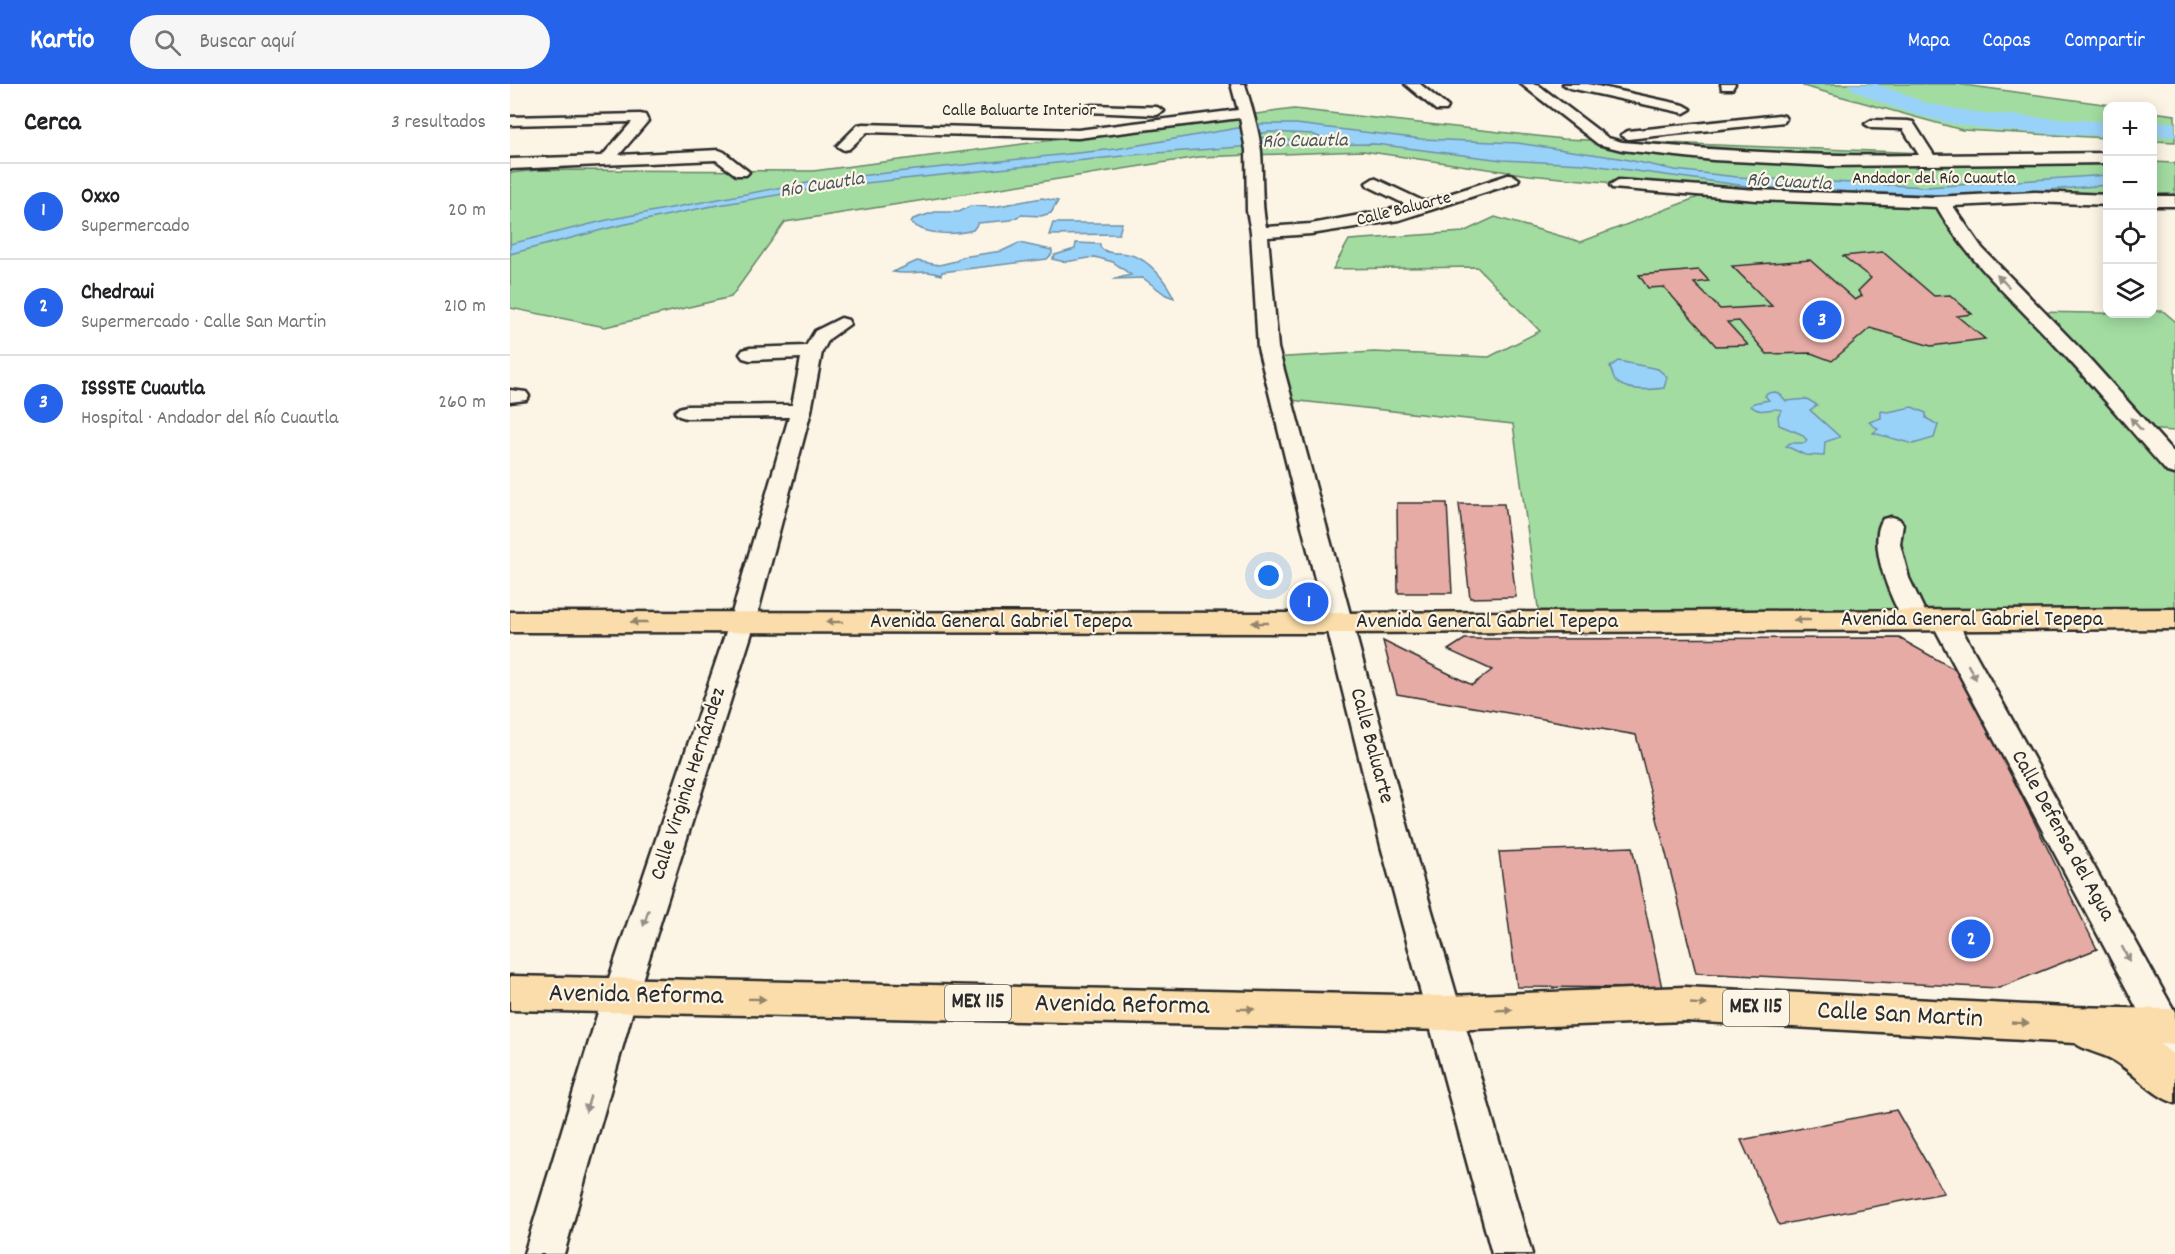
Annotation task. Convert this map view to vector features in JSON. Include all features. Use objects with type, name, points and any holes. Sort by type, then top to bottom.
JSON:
[{"type":"main road","name":"Avenida General Gabriel Tepepa","points":[[510,622],[1339,623],[2175,619]]},
{"type":"main road","name":"Avenida Reforma","points":[[510,993],[1446,1012]]},
{"type":"main road","name":"Calle San Martin","points":[[1446,1012],[1685,1004],[2066,1025],[2172,1036]]},
{"type":"main road","points":[[2066,1025],[2122,1043],[2155,1064],[2175,1084]]},
{"type":"street","name":"Calle Baluarte","points":[[1238,84],[1253,150],[1255,211],[1259,232],[1268,348],[1397,846],[1446,1012],[1512,1254]]},
{"type":"street","points":[[1412,84],[1441,107]]},
{"type":"street","points":[[1528,84],[1604,141],[1713,155],[1828,161],[2103,158]]},
{"type":"street","points":[[1570,84],[1684,109]]},
{"type":"street","points":[[1092,109],[1192,110],[1246,114]]},
{"type":"street","name":"Calle Baluarte Interior","points":[[844,146],[863,128],[1078,134],[1246,114]]},
{"type":"street","points":[[510,121],[640,118],[641,121],[605,161]]},
{"type":"street","points":[[1604,141],[1779,119]]},
{"type":"street","points":[[1872,124],[1908,125],[1930,161]]},
{"type":"street","points":[[940,145],[954,131]]},
{"type":"street","points":[[2048,140],[2054,158]]},
{"type":"street","points":[[510,164],[719,155],[741,172]]},
{"type":"street","name":"Calle Baluarte","points":[[1259,232],[1363,222],[1399,215],[1511,179]]},
{"type":"street","points":[[1374,183],[1423,207]]},
{"type":"street","name":"Andador del Río Cuautla","points":[[1618,185],[1757,195],[1943,202],[2035,197],[2103,200]]},
{"type":"street","points":[[2163,201],[2175,212]]},
{"type":"street","points":[[1943,202],[1954,225],[1985,263],[2047,325],[2175,467]]},
{"type":"street","name":"Calle Virginia Hernández","points":[[544,1254],[620,996],[742,622],[801,411],[812,352],[822,335],[841,324]]},
{"type":"street","points":[[750,354],[812,352]]},
{"type":"street","points":[[686,412],[801,411]]},
{"type":"street","name":"Calle Defensa del Agua","points":[[1891,524],[1888,544],[1897,578],[1930,620],[2172,1036]]},
{"type":"green space","points":[[1804,84],[1957,84],[2103,104],[2103,138],[1962,130],[1803,86]]},
{"type":"green space","points":[[1294,109],[1563,139],[2103,160],[2103,199],[1934,202],[2034,312],[2103,313],[2103,318],[2157,318],[2157,311],[2163,311],[2175,321],[2175,431],[2142,429],[2175,468],[2175,623],[1540,622],[1513,424],[1281,399],[1270,358],[1374,352],[1489,357],[1540,331],[1477,267],[1333,269],[1349,240],[1463,232],[1495,217],[1581,242],[1711,192],[1529,175],[1363,151],[1199,157],[785,222],[731,297],[605,327],[510,308],[510,173],[538,170],[813,171]]},
{"type":"green space","points":[[2157,113],[2175,115],[2175,142],[2157,141]]},
{"type":"green space","points":[[2157,162],[2175,163],[2175,201],[2157,200]]},
{"type":"water","name":"Río Cuautla","points":[[1261,124],[1296,124],[1422,139],[1517,143],[1619,158],[1675,170],[1737,177],[1927,187],[2103,175],[2103,185],[2024,192],[1940,195],[1827,191],[1754,187],[1584,164],[1502,160],[1375,144],[1268,145],[1142,154],[818,188],[707,207],[617,226],[510,254],[510,244],[607,220],[839,178],[1116,149]],"holes":[[[1269,132],[1312,134],[1321,138],[1300,141],[1256,137],[1258,134]]]},
{"type":"water","points":[[1042,198],[1058,201],[1051,213],[1041,216],[1021,215],[1011,220],[978,223],[973,230],[966,232],[932,232],[917,227],[911,222],[913,219],[935,212],[959,212],[970,206],[993,207]]},
{"type":"water","points":[[1053,223],[1122,223],[1119,234],[1049,235]]},
{"type":"water","points":[[1019,243],[1052,250],[1052,254],[1047,259],[942,272],[941,275],[929,272],[893,272],[917,261],[939,265],[956,261],[962,257],[1002,251]]},
{"type":"water","points":[[1076,243],[1100,244],[1103,250],[1127,254],[1145,261],[1157,272],[1174,298],[1166,295],[1143,278],[1113,279],[1131,275],[1113,262],[1095,257],[1065,262],[1052,259],[1055,255],[1075,249]]},
{"type":"water","points":[[1618,361],[1658,369],[1667,377],[1664,388],[1638,389],[1621,385],[1615,380],[1610,367]]},
{"type":"water","points":[[1775,392],[1786,401],[1807,399],[1817,405],[1810,410],[1840,437],[1825,442],[1824,456],[1805,455],[1786,446],[1790,443],[1805,443],[1807,440],[1801,434],[1779,425],[1778,416],[1782,410],[1763,411],[1751,406],[1754,403],[1769,400],[1765,396],[1767,393]]},
{"type":"water","points":[[1912,407],[1926,413],[1926,418],[1938,425],[1934,438],[1913,444],[1873,433],[1878,429],[1869,422],[1881,418],[1881,411],[1888,412]]},
{"type":"building","points":[[1883,252],[1934,296],[1950,295],[1972,314],[1957,316],[1985,339],[1931,346],[1870,328],[1832,361],[1811,353],[1767,354],[1739,321],[1727,322],[1748,345],[1716,346],[1664,287],[1648,288],[1639,275],[1699,270],[1709,281],[1694,283],[1720,309],[1772,306],[1732,266],[1810,260],[1855,300],[1862,296],[1858,291],[1871,278],[1843,256]]},
{"type":"building","points":[[1397,503],[1447,503],[1452,593],[1398,593]]},
{"type":"building","points":[[1459,504],[1504,504],[1516,597],[1470,598]]},
{"type":"building","points":[[1899,638],[1961,673],[2097,949],[1999,988],[1696,973],[1636,735],[1397,694],[1383,641],[1472,685],[1492,670],[1448,650],[1465,639]]},
{"type":"building","points":[[1632,847],[1662,988],[1517,987],[1499,852]]},
{"type":"building","points":[[1896,1110],[1944,1193],[1779,1225],[1741,1140]]},
{"type":"waterway","points":[[1859,84],[1888,98],[1949,115],[2012,124],[2103,129]]},
{"type":"waterway","points":[[2157,128],[2175,130]]},
{"type":"place","name":"ISSSTE Cuautla","points":[[1822,320]]},
{"type":"place","name":"Oxxo","points":[[1309,602]]},
{"type":"place","name":"Chedraui","points":[[1971,939]]}]
